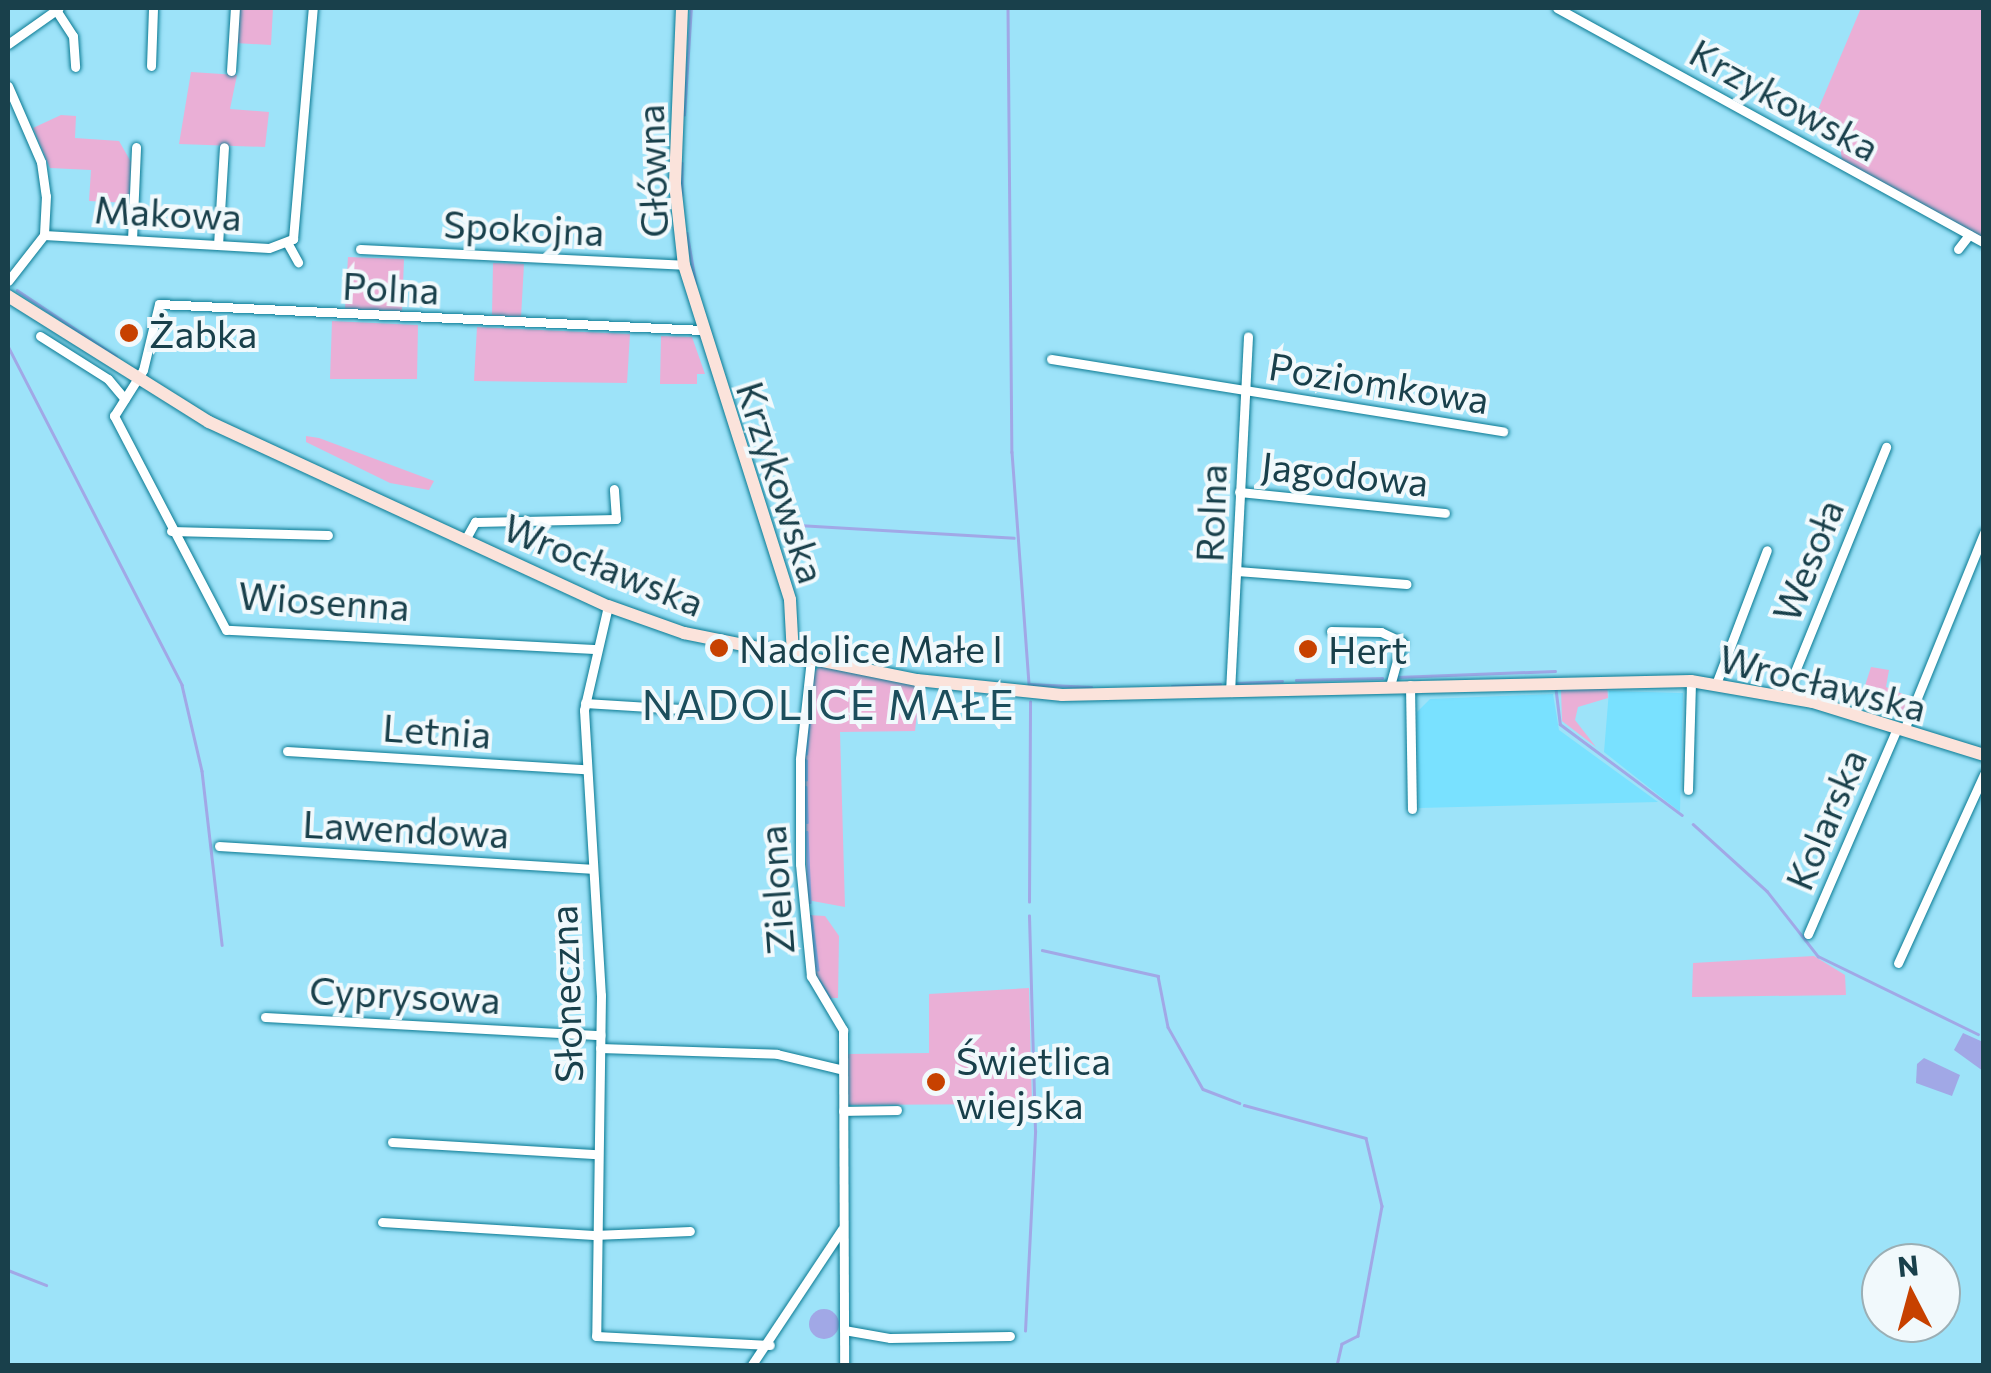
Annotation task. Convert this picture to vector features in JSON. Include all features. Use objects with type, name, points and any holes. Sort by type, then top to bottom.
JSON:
[{"type":"street","points":[[151,66],[153,8]]},
{"type":"street","points":[[232,71],[234,8]]},
{"type":"street","name":"Makowa","points":[[288,244],[297,232],[314,8]]},
{"type":"street","name":"Główna","points":[[682,8],[675,184],[684,266],[702,330]]},
{"type":"street","name":"Krzykowska","points":[[1556,8],[1984,243]]},
{"type":"street","points":[[1580,20],[1586,8]]},
{"type":"street","points":[[8,44],[58,9],[74,36],[75,67]]},
{"type":"street","points":[[8,86],[42,162],[44,234],[8,281]]},
{"type":"street","points":[[132,240],[136,146]]},
{"type":"street","points":[[218,245],[224,147]]},
{"type":"street","name":"Makowa","points":[[44,234],[218,245],[288,244]]},
{"type":"street","points":[[1958,248],[1969,235]]},
{"type":"street","name":"Makowa","points":[[288,244],[298,262]]},
{"type":"street","name":"Spokojna","points":[[360,248],[684,266]]},
{"type":"street","name":"Wrocławska","points":[[8,296],[137,381],[226,430],[608,606],[684,633],[811,659],[1040,694],[1233,692],[1646,678],[1691,681],[1785,696],[1984,755]]},
{"type":"street","name":"Polna","points":[[137,381],[159,304],[702,330]]},
{"type":"street","name":"Krzykowska","points":[[702,330],[790,600],[792,655]]},
{"type":"street","points":[[40,336],[108,379],[125,400],[137,381]]},
{"type":"street","name":"Rolna","points":[[1233,692],[1238,492],[1248,336]]},
{"type":"street","name":"Poziomkowa","points":[[1051,359],[1504,432]]},
{"type":"street","name":"Wiosenna","points":[[125,400],[114,426],[226,630],[594,650]]},
{"type":"street","name":"Wesoła","points":[[1785,696],[1886,448]]},
{"type":"street","points":[[464,540],[475,522],[616,518],[614,489]]},
{"type":"street","name":"Jagodowa","points":[[1238,492],[1445,513]]},
{"type":"street","points":[[172,531],[328,535]]},
{"type":"street","name":"Kolarska","points":[[1808,934],[1984,533]]},
{"type":"street","points":[[1716,684],[1767,550]]},
{"type":"street","points":[[1237,571],[1407,584]]},
{"type":"street","points":[[594,650],[608,606]]},
{"type":"street","points":[[1331,630],[1382,632],[1402,642],[1390,686]]},
{"type":"street","name":"Słoneczna","points":[[594,650],[585,703],[584,769],[601,1035],[594,1235],[596,1336],[770,1345]]},
{"type":"street","name":"Zielona","points":[[811,659],[799,783],[803,908],[811,976],[841,1018],[844,1366]]},
{"type":"street","points":[[1688,790],[1691,681]]},
{"type":"street","points":[[1410,686],[1412,809]]},
{"type":"street","points":[[585,703],[697,710]]},
{"type":"street","name":"Letnia","points":[[287,750],[584,769]]},
{"type":"street","points":[[1898,964],[1984,774]]},
{"type":"street","name":"Lawendowa","points":[[219,846],[590,869]]},
{"type":"street","name":"Cyprysowa","points":[[265,1017],[601,1035]]},
{"type":"street","points":[[600,1048],[777,1054],[843,1070]]},
{"type":"street","points":[[844,1110],[897,1110]]},
{"type":"street","points":[[392,1142],[598,1154]]},
{"type":"street","points":[[382,1222],[594,1235],[690,1231]]},
{"type":"street","points":[[751,1366],[770,1345],[804,1279],[844,1227]]},
{"type":"street","points":[[844,1330],[890,1338],[1010,1336]]},
{"type":"shaded area","points":[[238,8],[273,8],[271,45],[235,43]]},
{"type":"shaded area","points":[[1861,8],[1983,8],[1983,239],[1842,160],[1836,119],[1817,112]]},
{"type":"shaded area","points":[[191,72],[237,75],[230,109],[269,112],[265,147],[179,144]]},
{"type":"shaded area","points":[[61,115],[76,116],[75,138],[119,141],[131,162],[129,203],[89,201],[91,170],[50,168],[33,128]]},
{"type":"shaded area","points":[[348,257],[404,259],[402,311],[345,309]]},
{"type":"shaded area","points":[[493,263],[524,264],[521,317],[492,315]]},
{"type":"shaded area","points":[[332,321],[418,325],[417,379],[330,379]]},
{"type":"shaded area","points":[[477,327],[630,334],[627,383],[474,381]]},
{"type":"shaded area","points":[[661,336],[692,337],[705,374],[697,374],[697,384],[660,384]]},
{"type":"shaded area","points":[[306,436],[434,481],[429,490],[390,483],[306,442]]},
{"type":"shaded area","points":[[819,666],[920,686],[915,731],[840,732],[845,907],[807,900],[804,755],[811,678]]},
{"type":"shaded area","points":[[1871,667],[1889,670],[1886,687],[1910,697],[1903,716],[1860,701]]},
{"type":"shaded area","points":[[1607,684],[1608,698],[1578,707],[1575,720],[1596,747],[1562,721],[1561,689]]},
{"type":"shaded area","points":[[1609,691],[1683,693],[1680,812],[1604,752]]},
{"type":"shaded area","points":[[1553,694],[1559,730],[1658,802],[1419,808],[1417,712],[1430,699]]},
{"type":"shaded area","points":[[808,915],[825,916],[839,936],[838,998],[828,998],[817,981]]},
{"type":"shaded area","points":[[1814,956],[1845,975],[1846,995],[1692,997],[1693,963]]},
{"type":"shaded area","points":[[1029,988],[1032,1104],[848,1105],[848,1054],[929,1053],[929,994]]},
{"type":"shaded area","points":[[1963,1033],[1983,1042],[1983,1071],[1954,1050]]},
{"type":"shaded area","points":[[1924,1058],[1960,1075],[1952,1096],[1916,1083],[1917,1064]]},
{"type":"shaded area","points":[[824,1309],[838,1318],[839,1324],[830,1338],[824,1339],[810,1330],[809,1324],[818,1310]]},
{"type":"waterway","points":[[684,115],[691,8]]},
{"type":"waterway","points":[[1008,8],[1012,452],[1029,684],[1091,687]]},
{"type":"waterway","points":[[682,163],[682,195]]},
{"type":"waterway","points":[[687,233],[696,284]]},
{"type":"waterway","points":[[17,290],[116,356]]},
{"type":"waterway","points":[[8,346],[182,685],[202,771],[222,945]]},
{"type":"waterway","points":[[781,524],[1014,538]]},
{"type":"waterway","points":[[1397,677],[1555,671]]},
{"type":"waterway","points":[[1296,680],[1382,678]]},
{"type":"waterway","points":[[1237,683],[1282,681]]},
{"type":"waterway","points":[[1172,686],[1220,684]]},
{"type":"waterway","points":[[1556,689],[1560,724],[1682,815]]},
{"type":"waterway","points":[[806,754],[811,696]]},
{"type":"waterway","points":[[1029,902],[1030,702]]},
{"type":"waterway","points":[[806,761],[806,780]]},
{"type":"waterway","points":[[806,787],[807,822]]},
{"type":"waterway","points":[[1693,824],[1767,891],[1818,956],[1978,1034]]},
{"type":"waterway","points":[[807,832],[810,902]]},
{"type":"waterway","points":[[811,916],[818,970]]},
{"type":"waterway","points":[[1025,1331],[1035,1131],[1029,916]]},
{"type":"waterway","points":[[1042,950],[1158,976],[1168,1027],[1203,1089],[1239,1103]]},
{"type":"waterway","points":[[819,980],[830,998]]},
{"type":"waterway","points":[[1244,1105],[1366,1138],[1382,1206],[1358,1336],[1342,1344],[1337,1366]]},
{"type":"waterway","points":[[8,1270],[46,1285]]},
{"type":"place","name":"Żabka","points":[[129,333]]},
{"type":"place","name":"Nadolice Małe I","points":[[719,648]]},
{"type":"place","name":"Hert","points":[[1308,649]]},
{"type":"place","name":"Świetlica wiejska","points":[[936,1082]]},
{"type":"district","name":"NADOLICE MAŁE","points":[[829,703]]}]
